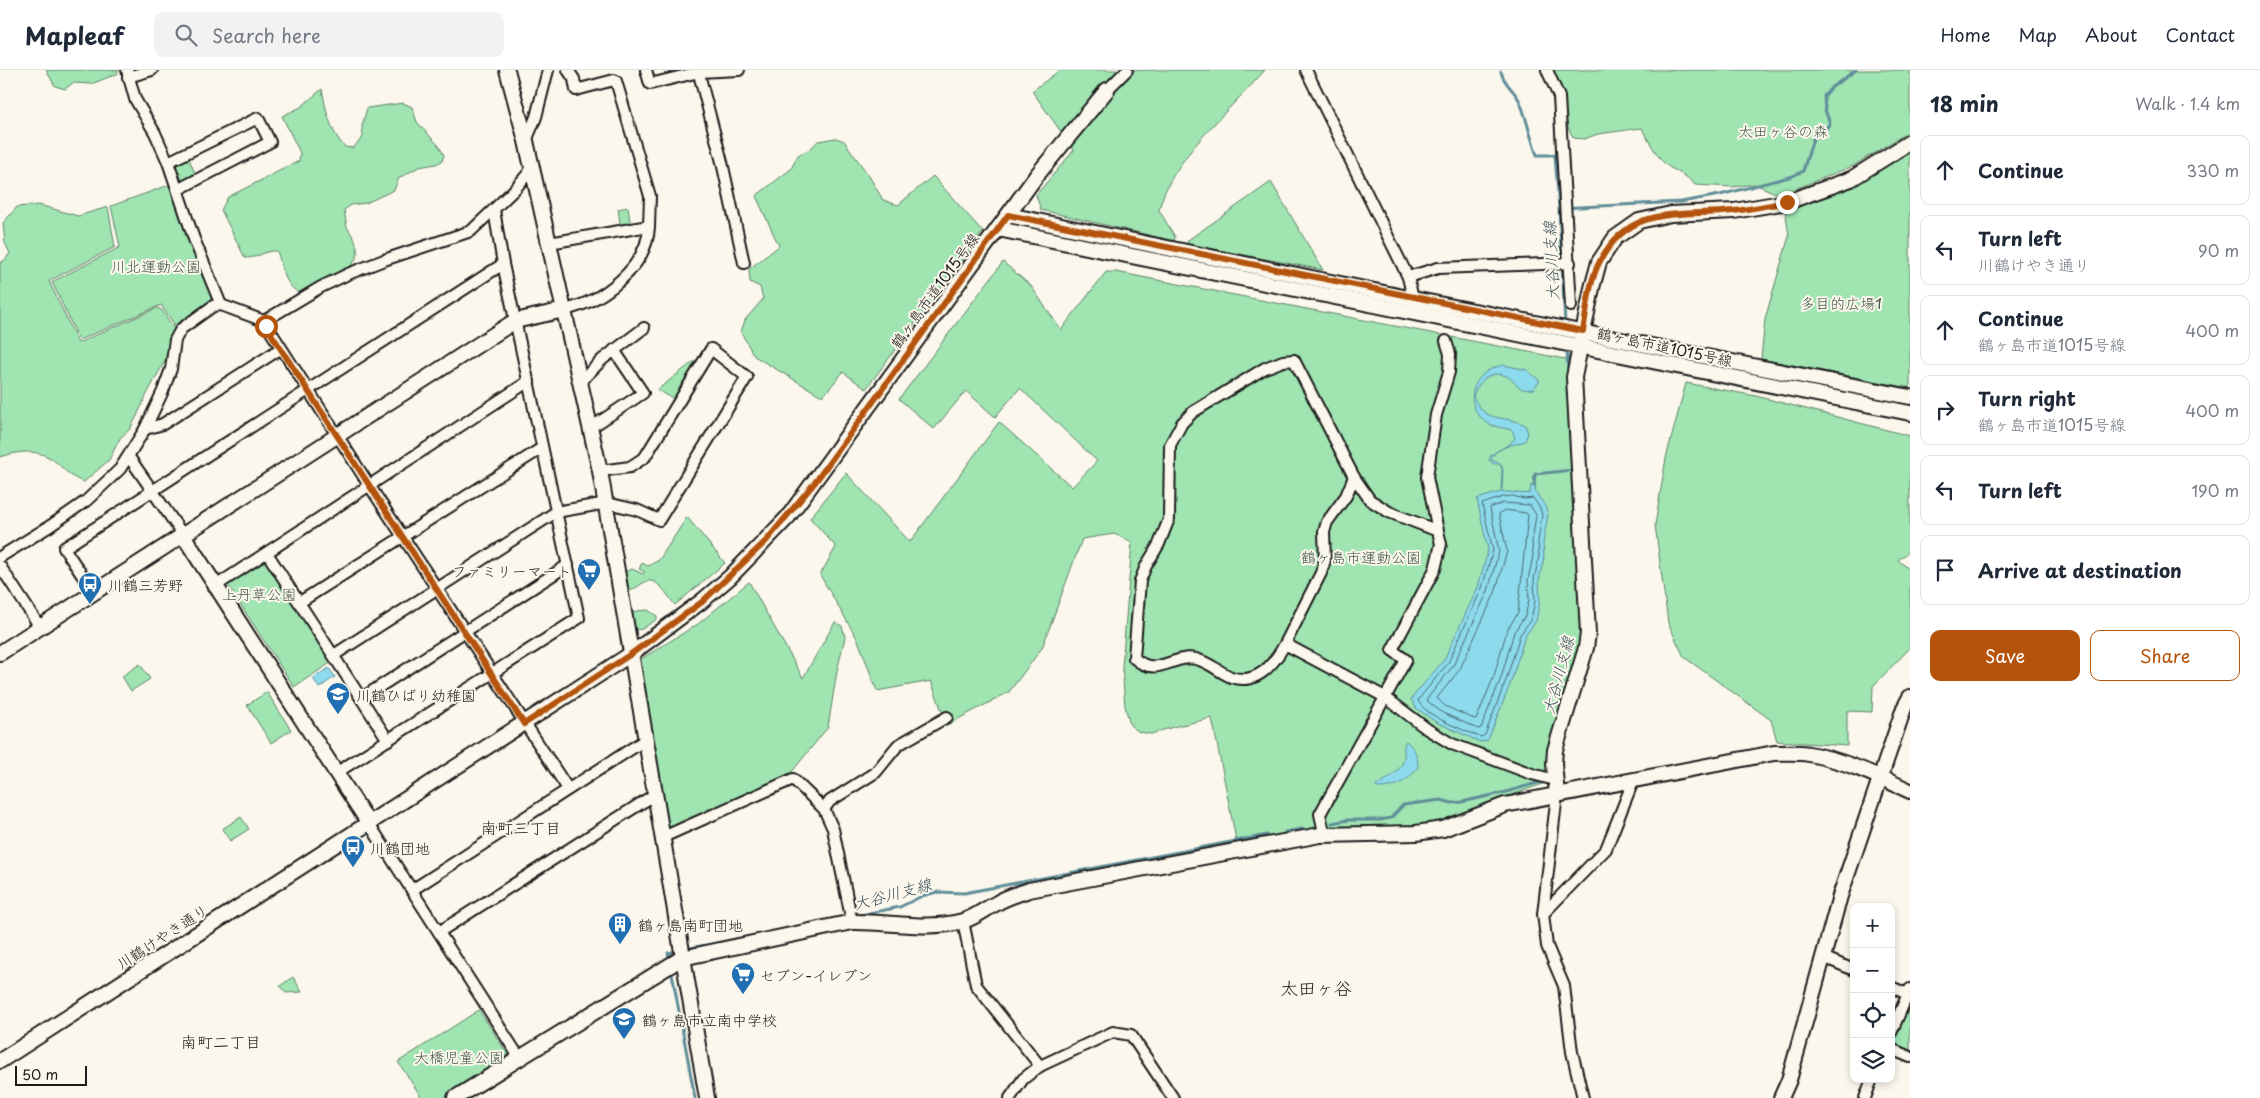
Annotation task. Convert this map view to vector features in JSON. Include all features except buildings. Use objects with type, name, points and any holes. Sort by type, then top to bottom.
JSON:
[{"type":"street","points":[[152,70],[127,74],[135,99],[168,162],[179,189],[194,239],[221,305]]},
{"type":"street","points":[[507,70],[526,141],[600,471],[661,838],[674,962],[707,1098]]},
{"type":"street","points":[[526,141],[536,117],[548,70]]},
{"type":"street","points":[[0,653],[515,321],[577,307],[594,299],[625,277],[633,268],[648,234],[650,196],[647,182],[616,82],[614,80],[576,90],[574,79],[568,70]]},
{"type":"street","points":[[646,70],[650,84],[699,71],[739,70]]},
{"type":"street","points":[[998,229],[1052,156],[1107,90],[1128,70]]},
{"type":"street","points":[[1306,70],[1408,277],[1413,299]]},
{"type":"street","points":[[1547,70],[1559,97],[1571,306]]},
{"type":"street","points":[[699,71],[722,162],[744,263]]},
{"type":"street","points":[[168,162],[258,118],[270,142],[179,189]]},
{"type":"street","points":[[1583,1098],[1572,1052],[1564,986],[1547,946],[1542,914],[1556,787],[1555,750],[1586,648],[1588,633],[1574,377],[1599,262],[1615,238],[1639,221],[1671,214],[1734,211],[1787,202],[1851,179],[1910,142]]},
{"type":"street","points":[[264,321],[321,287],[348,274],[384,260],[471,232],[532,169]]},
{"type":"street","points":[[336,773],[580,618],[515,321],[494,210]]},
{"type":"street","name":"鶴ヶ島市道1015号線","points":[[1008,215],[1413,299],[1910,413]]},
{"type":"street","points":[[549,243],[648,226]]},
{"type":"street","name":"鶴ヶ島市道1015号線","points":[[631,654],[702,602],[736,571],[788,517],[998,229],[1581,338],[1910,397]]},
{"type":"street","points":[[1408,277],[1438,268],[1570,263]]},
{"type":"street","points":[[94,593],[64,548],[503,264]]},
{"type":"street","points":[[0,557],[86,501],[120,469],[145,429],[168,380],[179,331],[213,306],[221,305],[264,321],[568,789]]},
{"type":"street","points":[[580,382],[602,359],[644,328]]},
{"type":"street","points":[[1323,828],[1320,814],[1406,660],[1392,650],[1435,569],[1442,544],[1427,477],[1432,432],[1449,372],[1450,354],[1446,342]]},
{"type":"street","points":[[145,429],[163,424],[280,348]]},
{"type":"street","points":[[334,655],[436,587],[556,512],[606,503],[637,510],[658,520],[747,376],[711,349],[645,457],[630,467],[600,471]]},
{"type":"street","points":[[591,426],[598,424],[643,393],[614,350]]},
{"type":"street","points":[[1354,477],[1346,496],[1327,522],[1324,532],[1325,560],[1321,573],[1286,644],[1268,670],[1253,678],[1233,677],[1196,659],[1177,660],[1154,667],[1143,666],[1134,658],[1140,581],[1170,519],[1170,445],[1182,423],[1192,412],[1265,368],[1283,361],[1294,360],[1354,477],[1370,500],[1389,512],[1438,531]]},
{"type":"street","points":[[214,587],[529,381]]},
{"type":"street","points":[[300,602],[542,448]]},
{"type":"street","points":[[129,457],[183,535],[214,587],[519,1057]]},
{"type":"street","points":[[267,553],[388,740]]},
{"type":"street","points":[[362,698],[568,565]]},
{"type":"street","points":[[0,566],[40,627]]},
{"type":"street","points":[[1286,644],[1385,697],[1427,729],[1452,744],[1524,771],[1556,787]]},
{"type":"street","points":[[368,822],[631,654]]},
{"type":"street","points":[[1781,1098],[1789,1080],[1840,896],[1904,708],[1910,696]]},
{"type":"street","points":[[824,809],[830,801],[876,772],[898,744],[947,717]]},
{"type":"street","points":[[412,890],[645,740]]},
{"type":"street","points":[[454,1098],[674,962],[852,922],[931,926],[963,921],[978,915],[998,901],[1029,890],[1320,835],[1416,833],[1443,829],[1556,787],[1634,780],[1774,753],[1808,754],[1843,763],[1880,777],[1910,792]]},
{"type":"street","points":[[661,838],[794,779],[824,809],[834,829],[852,922]]},
{"type":"street","points":[[1542,914],[1606,849],[1634,780]]},
{"type":"street","points":[[439,932],[654,795]]},
{"type":"street","name":"川鶴けやき通り","points":[[0,1061],[368,822]]},
{"type":"street","points":[[963,921],[976,985],[1040,1066]]},
{"type":"street","points":[[1823,957],[1850,968]]},
{"type":"street","points":[[1895,988],[1909,993],[1895,1024]]},
{"type":"street","points":[[1010,1098],[1024,1079],[1040,1066],[1113,1032],[1131,1035],[1174,1098]]},
{"type":"street","points":[[1895,1051],[1910,1057]]},
{"type":"street","points":[[1865,1098],[1871,1083]]},
{"type":"green space","points":[[46,70],[119,70],[117,74],[91,84],[73,83],[65,89],[55,86]]},
{"type":"green space","points":[[1060,70],[1265,70],[1188,154],[1165,191],[1159,210],[1175,237],[1174,241],[1041,210],[1036,195],[1074,150],[1032,91]]},
{"type":"green space","name":"太田ヶ谷の森","points":[[1549,70],[1910,70],[1910,131],[1853,166],[1780,195],[1755,184],[1733,187],[1695,185],[1663,162],[1642,128],[1598,134],[1584,139],[1574,138],[1567,125],[1565,109]]},
{"type":"green space","points":[[322,89],[332,128],[345,147],[353,148],[363,137],[362,126],[367,108],[403,103],[412,107],[417,122],[439,146],[444,155],[442,161],[419,167],[399,178],[394,190],[366,203],[351,205],[344,210],[347,227],[355,240],[358,253],[355,260],[349,269],[331,275],[301,293],[291,287],[288,282],[277,251],[245,258],[221,210],[228,197],[299,161],[300,153],[282,116],[301,107]]},
{"type":"green space","points":[[836,138],[844,141],[869,176],[883,200],[898,205],[933,176],[983,232],[866,389],[843,372],[824,395],[820,395],[754,356],[741,332],[745,320],[763,299],[760,287],[750,282],[749,269],[779,246],[756,196],[791,169],[798,155],[810,149],[818,141]]},
{"type":"green space","name":"多目的広場1","points":[[1910,153],[1910,388],[1761,359],[1765,319],[1789,236],[1785,209],[1849,185]]},
{"type":"green space","points":[[188,156],[196,176],[186,181],[182,180],[176,164]]},
{"type":"green space","points":[[1271,182],[1323,270],[1187,244],[1188,240]]},
{"type":"green space","name":"川北運動公園","points":[[172,184],[212,296],[210,303],[176,327],[161,305],[79,340],[52,282],[120,247],[111,206]]},
{"type":"green space","points":[[39,205],[78,216],[108,207],[115,247],[49,281],[78,343],[157,308],[162,310],[175,330],[169,353],[130,429],[120,438],[109,460],[84,482],[72,476],[56,462],[42,454],[22,452],[0,457],[0,263],[10,253],[5,243],[3,223],[17,207]]},
{"type":"green space","points":[[628,207],[631,228],[621,229],[618,209]]},
{"type":"green space","name":"鶴ヶ島市運動公園","points":[[1003,262],[1031,286],[1061,330],[1106,272],[1116,272],[1570,360],[1586,643],[1548,782],[1418,827],[1237,845],[1212,718],[1151,734],[1139,732],[1130,725],[1125,706],[1122,667],[1132,542],[1114,534],[1082,539],[1042,648],[1009,692],[947,725],[931,681],[877,691],[858,640],[820,575],[836,547],[810,518],[846,473],[910,542],[999,422],[1072,487],[1097,461],[1020,388],[995,417],[966,391],[934,429],[899,399]]},
{"type":"green space","points":[[697,360],[674,399],[657,390],[684,369]]},
{"type":"green space","points":[[1686,383],[1756,396],[1910,436],[1910,551],[1898,560],[1910,570],[1910,648],[1873,686],[1872,712],[1847,711],[1847,746],[1777,741],[1771,720],[1684,657],[1668,623],[1655,525],[1666,458]]},
{"type":"green space","points":[[687,517],[725,563],[675,605],[662,588],[654,582],[645,582],[627,592],[624,572],[632,569],[643,574],[645,572],[639,569],[642,563],[648,566],[659,560]]},
{"type":"green space","name":"上丹草公園","points":[[265,559],[332,662],[294,687],[228,583]]},
{"type":"green space","points":[[749,582],[803,678],[835,622],[842,626],[845,637],[837,671],[828,727],[791,773],[665,831],[640,668],[641,659],[698,624]]},
{"type":"green space","points":[[648,610],[657,616],[657,619],[642,629],[634,630],[631,614],[637,611]]},
{"type":"green space","points":[[140,664],[150,679],[131,691],[122,676]]},
{"type":"green space","points":[[267,692],[291,730],[271,743],[247,705]]},
{"type":"green space","points":[[241,817],[249,829],[230,841],[222,829]]},
{"type":"green space","points":[[293,977],[302,992],[286,993],[280,986]]},
{"type":"green space","points":[[1910,1003],[1910,1052],[1895,1046],[1895,1038]]},
{"type":"green space","name":"大橋児童公園","points":[[479,1010],[509,1056],[444,1098],[422,1098],[398,1062]]},
{"type":"water","points":[[1504,365],[1527,370],[1540,381],[1533,389],[1527,390],[1520,388],[1506,376],[1495,374],[1485,378],[1475,391],[1473,396],[1483,411],[1494,417],[1516,421],[1525,425],[1528,433],[1525,441],[1501,449],[1515,438],[1512,430],[1486,422],[1478,414],[1472,397],[1478,380],[1485,373]]},
{"type":"water","points":[[1498,451],[1491,460],[1500,463],[1503,469],[1502,492],[1530,493],[1531,485],[1536,486],[1535,491],[1545,506],[1548,515],[1543,543],[1544,557],[1539,580],[1540,601],[1536,621],[1525,636],[1511,682],[1488,740],[1480,742],[1436,722],[1416,708],[1411,699],[1444,660],[1478,587],[1488,550],[1477,499],[1501,492],[1502,469],[1500,464],[1494,464],[1489,460],[1491,455]]},
{"type":"water","points":[[329,668],[335,677],[319,688],[313,678]]},
{"type":"water","points":[[1406,741],[1415,752],[1418,767],[1410,777],[1400,783],[1390,787],[1377,788],[1376,786],[1394,774],[1401,766]]},
{"type":"waterway","name":"大谷川支線","points":[[1565,324],[1559,208],[1681,202],[1720,195],[1793,176],[1803,171],[1813,139],[1822,134],[1830,123],[1825,110],[1824,96],[1832,87],[1856,70]]},
{"type":"waterway","points":[[1501,72],[1520,102],[1537,155],[1555,155],[1559,208]]},
{"type":"waterway","name":"大谷川支線","points":[[1567,348],[1568,374]]},
{"type":"waterway","points":[[1534,486],[1535,474],[1573,470]]},
{"type":"waterway","points":[[1332,823],[1348,820],[1391,818],[1403,805],[1441,800],[1452,803],[1462,802],[1544,781]]},
{"type":"waterway","points":[[1285,832],[1302,829]]},
{"type":"waterway","name":"大谷川支線","points":[[855,916],[900,907],[922,896],[937,892],[964,893],[1267,835]]},
{"type":"waterway","name":"大谷川支線","points":[[686,949],[792,928]]},
{"type":"waterway","name":"大谷川支線","points":[[670,962],[668,953],[677,951]]},
{"type":"waterway","name":"大谷川支線","points":[[671,968],[695,1098]]},
{"type":"place","name":"ファミリーマート","points":[[589,591]]},
{"type":"place","name":"川鶴三芳野","points":[[90,605]]},
{"type":"place","name":"川鶴ひばり幼稚園","points":[[338,715]]},
{"type":"place","name":"川鶴団地","points":[[353,868]]},
{"type":"place","name":"鶴ヶ島南町団地","points":[[620,945]]},
{"type":"place","name":"セブン-イレブン","points":[[743,995]]},
{"type":"place","name":"鶴ヶ島市立南中学校","points":[[624,1040]]},
{"type":"district","name":"南町三丁目","points":[[521,827]]},
{"type":"district","name":"太田ヶ谷","points":[[1316,987]]},
{"type":"district","name":"南町二丁目","points":[[221,1041]]},
{"type":"route","points":[[266,326],[524,724],[631,654],[702,602],[766,541],[788,517],[816,481],[1008,215],[1413,299],[1583,331],[1599,262],[1615,238],[1639,221],[1671,214],[1734,211],[1787,202]]}]
